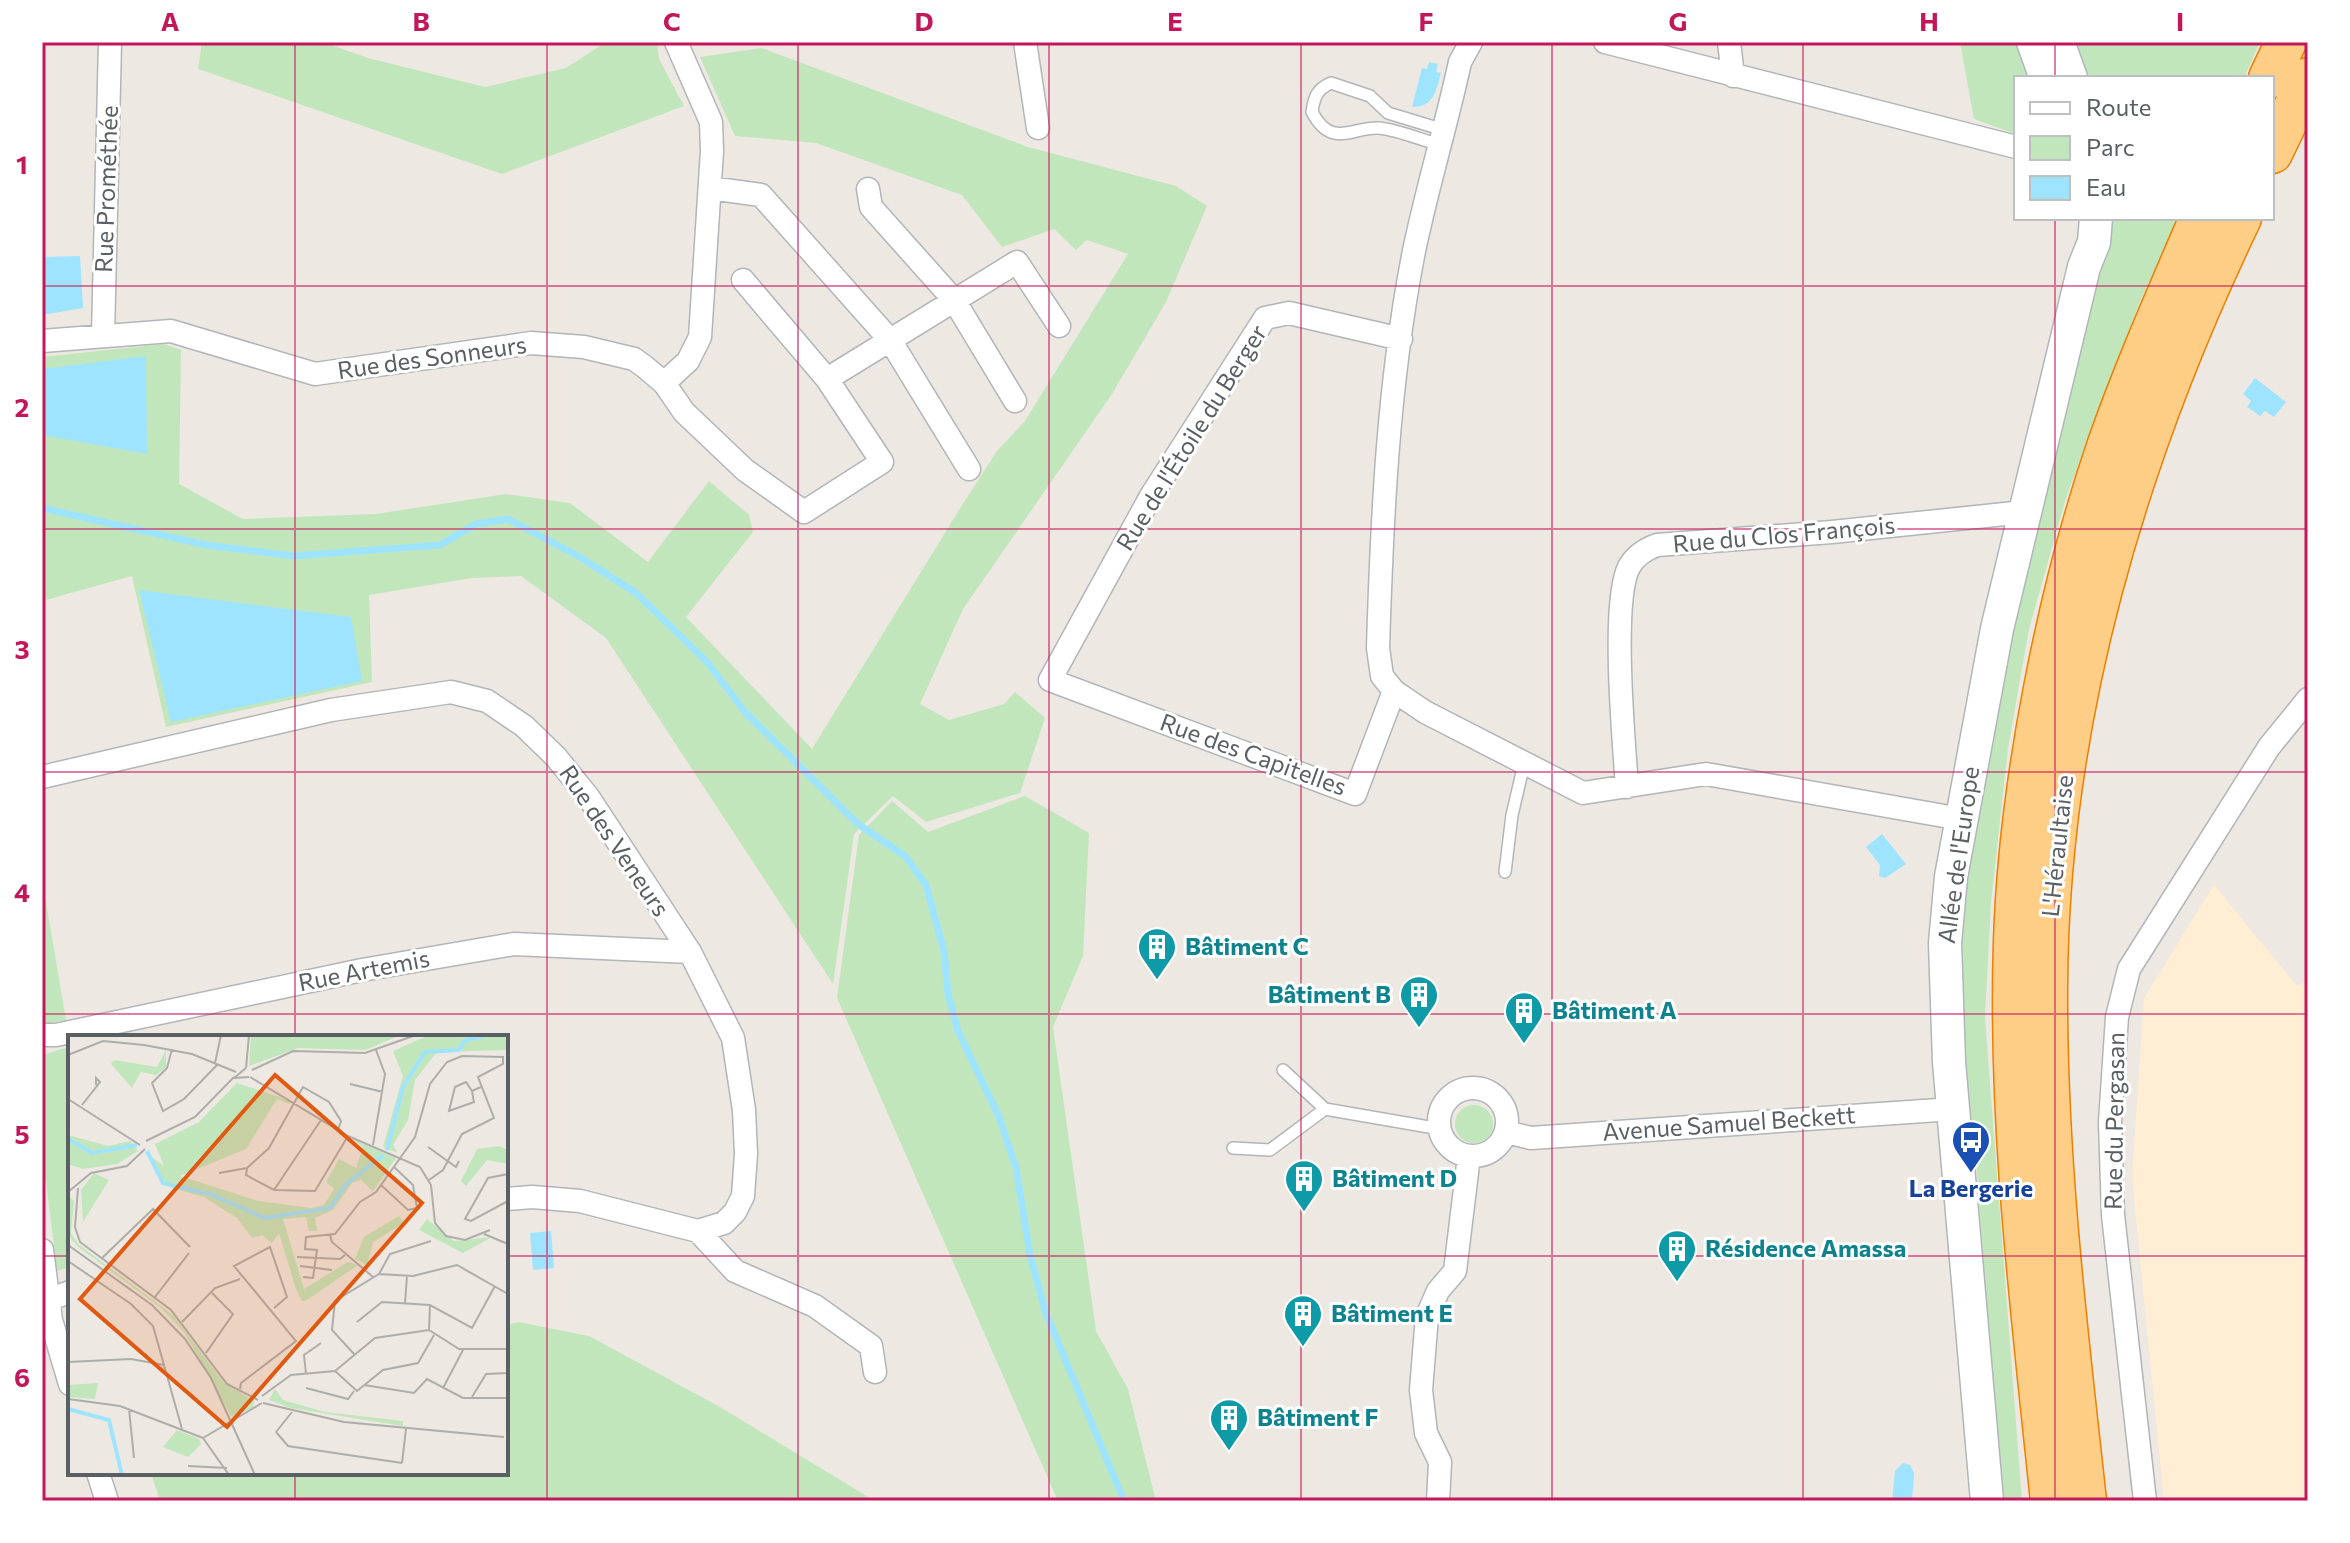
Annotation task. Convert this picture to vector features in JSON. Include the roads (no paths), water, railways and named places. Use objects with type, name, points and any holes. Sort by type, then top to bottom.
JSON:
[{"type":"highway","points":[[2274,140],[2286,62]]},
{"type":"highway","name":"L'Héraultaise","points":[[2050,1501],[2023,1241],[2014,1088],[2014,940],[2029,789],[2078,543],[2108,446],[2144,349],[2199,220]]},
{"type":"highway","name":"L'Héraultaise","points":[[2086,1501],[2060,1260],[2048,1095],[2048,942],[2062,798],[2073,717],[2101,585],[2174,371],[2240,220]]},
{"type":"street","name":"Rue Prométhée","points":[[103,336],[110,42]]},
{"type":"street","points":[[664,383],[688,361],[700,337],[710,188],[711,122],[676,42]]},
{"type":"street","points":[[1025,42],[1038,128]]},
{"type":"street","points":[[1471,42],[1460,62],[1413,256],[1401,339],[1384,471],[1378,648],[1382,676],[1394,691],[1524,764],[1583,793],[1706,774],[1961,819]]},
{"type":"street","points":[[1605,42],[2014,146]]},
{"type":"street","points":[[1729,42],[1733,76]]},
{"type":"street","points":[[2033,42],[2045,76]]},
{"type":"street","points":[[2058,42],[2070,76]]},
{"type":"street","points":[[710,188],[761,195],[890,340],[969,469]]},
{"type":"street","points":[[868,189],[871,207],[954,300],[1015,401]]},
{"type":"street","name":"Allée de l'Europe","points":[[2081,220],[2084,267]]},
{"type":"street","name":"Allée de l'Europe","points":[[1987,1501],[1953,1109],[1945,943],[1961,819],[1997,629],[2084,267],[2094,242],[2096,220]]},
{"type":"street","points":[[743,280],[827,379],[1017,262],[1059,326]]},
{"type":"street","name":"Rue de l'Étoile du Berger","points":[[1050,680],[1151,496],[1265,318],[1277,312],[1289,313],[1401,339]]},
{"type":"street","name":"Rue des Sonneurs","points":[[103,336],[171,331],[315,374],[531,343],[584,347],[634,359],[664,383],[684,412],[745,470],[804,512],[882,462],[827,379]]},
{"type":"street","points":[[42,341],[103,336]]},
{"type":"street","name":"Rue du Clos François","points":[[1627,787],[1621,606],[1628,568],[1643,550],[1657,545],[1832,532],[2024,512]]},
{"type":"street","name":"Rue des Capitelles","points":[[1050,680],[1355,794],[1394,691]]},
{"type":"street","name":"Rue des Veneurs","points":[[42,777],[331,710],[451,692],[487,701],[524,726],[556,757],[589,798],[690,952],[733,1038],[744,1110],[746,1154],[743,1196],[735,1212],[724,1223],[698,1231]]},
{"type":"street","name":"Rue du Pergasan","points":[[2145,1501],[2113,1215],[2110,1122],[2117,1017],[2129,969],[2269,747],[2307,704]]},
{"type":"street","name":"Rue Artemis","points":[[42,1035],[56,1035],[362,970],[514,944],[690,952]]},
{"type":"street","points":[[1469,1088],[1480,1088],[1500,1100],[1506,1110],[1506,1132],[1492,1151],[1469,1156],[1451,1148],[1441,1132],[1440,1113],[1451,1096],[1469,1088]]},
{"type":"street","name":"Avenue Samuel Beckett","points":[[1506,1132],[1531,1138],[1953,1109]]},
{"type":"street","points":[[1438,1501],[1440,1462],[1426,1433],[1421,1390],[1427,1316],[1438,1291],[1455,1271],[1469,1156]]},
{"type":"street","points":[[508,1199],[532,1197],[580,1201],[698,1231],[735,1271],[815,1306],[871,1346],[875,1372]]},
{"type":"street","points":[[42,1250],[45,1302],[68,1377]]},
{"type":"street","points":[[45,1302],[68,1293]]},
{"type":"street","points":[[99,1475],[107,1501]]},
{"type":"lane","points":[[1331,83],[1370,96],[1388,113],[1443,138],[1382,128],[1369,128],[1349,135],[1324,128],[1312,112],[1313,103],[1317,92],[1331,83]]},
{"type":"lane","points":[[1505,872],[1512,815],[1524,764]]},
{"type":"lane","points":[[1283,1070],[1325,1109],[1429,1127],[1439,1123]]},
{"type":"lane","points":[[1233,1148],[1270,1150],[1325,1109]]},
{"type":"water","points":[[1429,62],[1438,64],[1436,72],[1441,73],[1435,92],[1430,101],[1412,107],[1422,68],[1427,69]]},
{"type":"water","points":[[80,256],[83,308],[42,315],[42,257]]},
{"type":"water","points":[[146,356],[147,454],[42,435],[42,369]]},
{"type":"water","points":[[2255,378],[2286,402],[2274,417],[2265,411],[2260,416],[2247,407],[2251,401],[2243,394]]},
{"type":"water","points":[[139,590],[351,617],[362,681],[171,722]]},
{"type":"water","points":[[1882,834],[1906,864],[1885,878],[1879,876],[1880,865],[1866,847]]},
{"type":"water","points":[[551,1231],[554,1268],[533,1270],[530,1233]]},
{"type":"water","points":[[1903,1463],[1910,1465],[1914,1473],[1912,1501],[1892,1501],[1895,1471]]},
{"type":"waterway","points":[[42,508],[206,545],[294,556],[440,545],[476,524],[508,519],[580,557],[636,593],[707,662],[745,712],[858,824],[905,856],[926,885],[944,951],[948,994],[958,1031],[999,1117],[1016,1168],[1030,1255],[1045,1311],[1124,1501]]},
{"type":"place","name":"Bâtiment C","points":[[1157,981]]},
{"type":"place","name":"Bâtiment B","points":[[1419,1029]]},
{"type":"place","name":"Bâtiment A","points":[[1524,1045]]},
{"type":"place","name":"La Bergerie","points":[[1971,1174]]},
{"type":"place","name":"Bâtiment D","points":[[1304,1213]]},
{"type":"place","name":"Résidence Amassa","points":[[1677,1283]]},
{"type":"place","name":"Bâtiment E","points":[[1303,1348]]},
{"type":"place","name":"Bâtiment F","points":[[1229,1452]]}]
